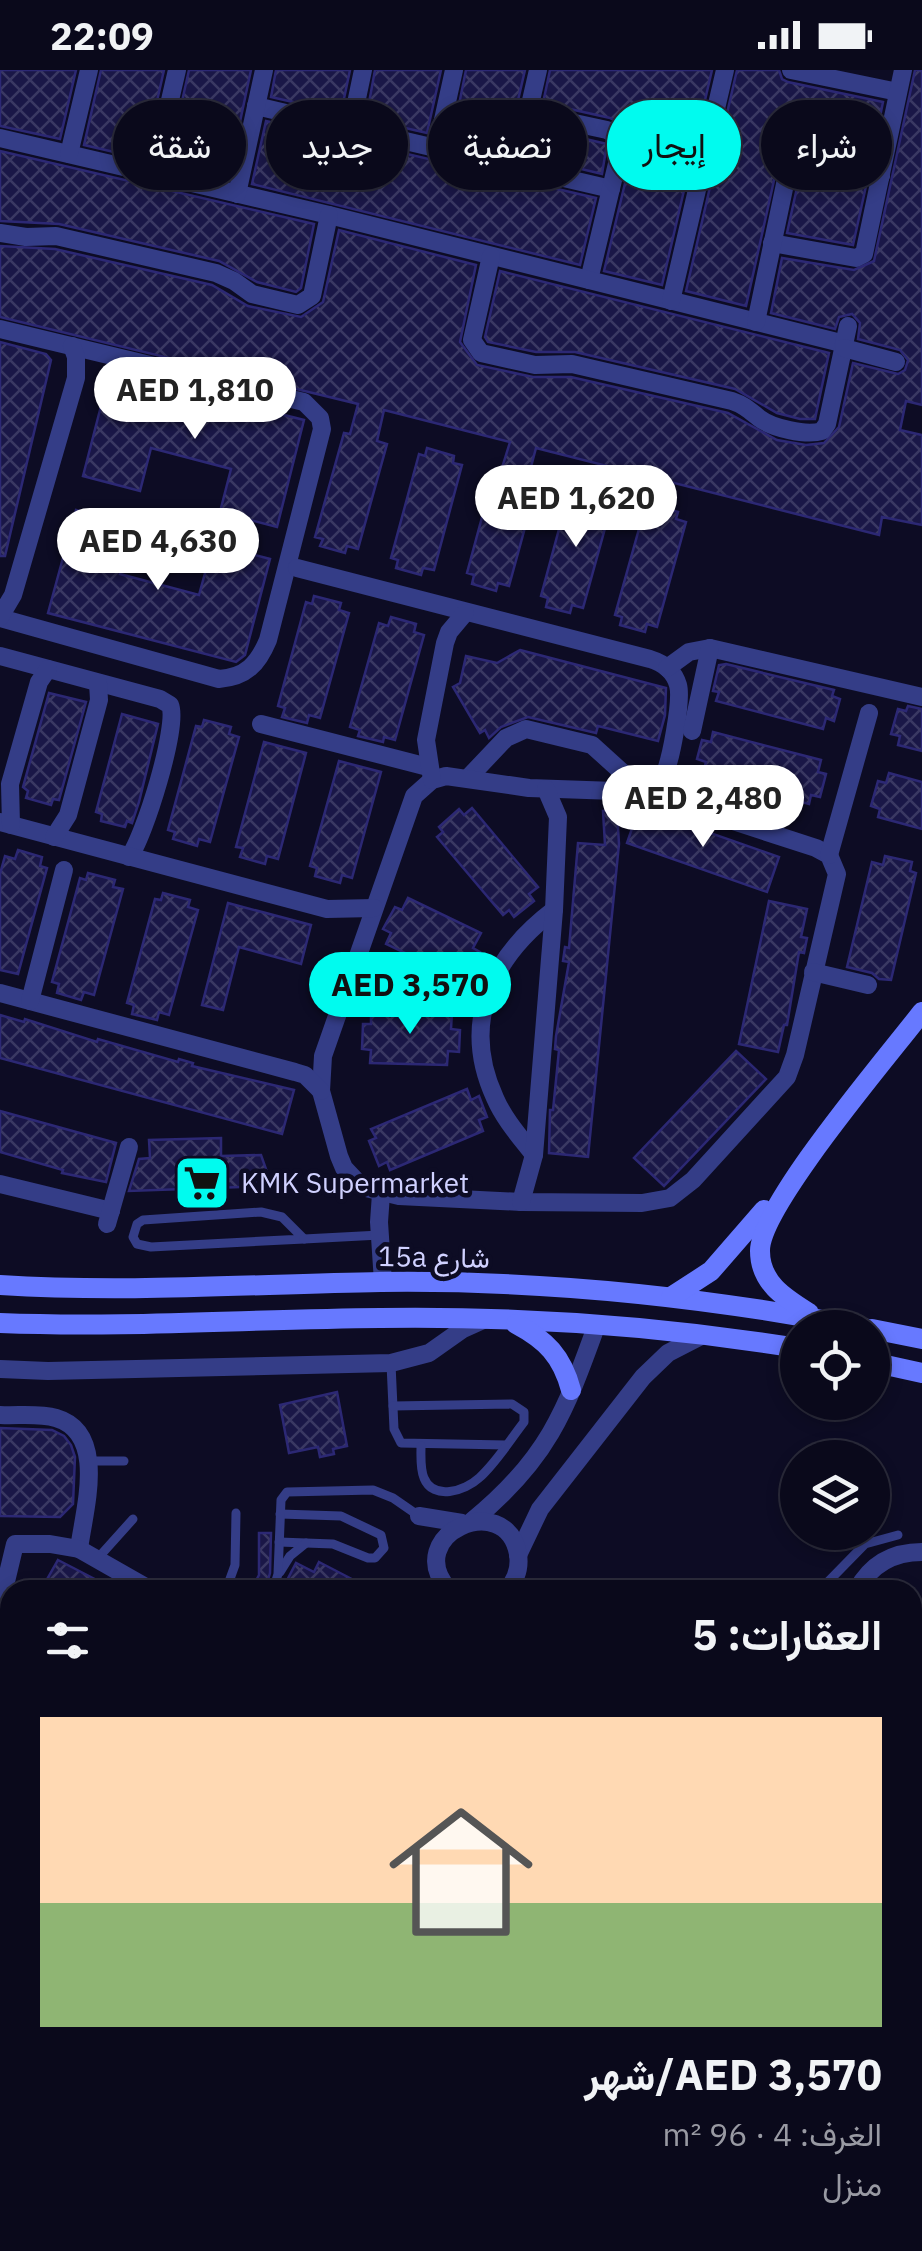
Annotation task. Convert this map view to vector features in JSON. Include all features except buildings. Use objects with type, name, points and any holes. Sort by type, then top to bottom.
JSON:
[{"type":"main road","points":[[670,1298],[711,1271],[796,1176],[922,1012]]},
{"type":"main road","points":[[796,1176],[767,1221],[762,1234],[761,1262],[783,1297],[805,1310]]},
{"type":"main road","name":"15a شارع","points":[[0,1285],[156,1290],[383,1282],[550,1288],[670,1298],[780,1313]]},
{"type":"main road","points":[[597,1324],[612,1310],[626,1306],[780,1323]]},
{"type":"main road","points":[[0,1323],[120,1326],[382,1318],[510,1320],[597,1324],[780,1346]]},
{"type":"main road","points":[[510,1320],[536,1334],[558,1354],[571,1390]]},
{"type":"main road","points":[[890,1332],[922,1338]]},
{"type":"main road","points":[[890,1366],[922,1373]]},
{"type":"street","points":[[69,154],[89,70]]},
{"type":"street","points":[[171,100],[178,70]]},
{"type":"street","points":[[237,194],[264,70]]},
{"type":"street","points":[[447,100],[454,70]]},
{"type":"street","points":[[531,100],[538,70]]},
{"type":"street","points":[[671,301],[725,70]]},
{"type":"street","points":[[791,70],[898,92]]},
{"type":"street","points":[[892,122],[903,70]]},
{"type":"street","points":[[355,100],[360,71]]},
{"type":"street","points":[[256,106],[266,108]]},
{"type":"street","points":[[0,138],[113,164]]},
{"type":"street","points":[[220,190],[756,322],[846,339],[896,362]]},
{"type":"street","points":[[589,280],[610,190]]},
{"type":"street","points":[[756,322],[783,190]]},
{"type":"street","points":[[772,243],[860,257],[868,246],[878,190]]},
{"type":"street","points":[[0,232],[26,237],[56,236],[216,273],[234,280],[252,294],[298,305],[312,296],[329,215]]},
{"type":"street","points":[[491,256],[472,340],[481,353],[535,365],[572,364],[732,401],[750,408],[767,422],[814,433],[827,424],[846,339]]},
{"type":"street","points":[[0,329],[293,398],[314,408],[320,418],[320,441],[272,623],[256,664],[245,674],[219,679],[0,618],[13,596],[76,378],[72,346]]},
{"type":"street","points":[[297,568],[650,659],[667,668],[674,675],[679,695],[667,768],[658,783],[644,792]]},
{"type":"street","points":[[464,614],[449,632],[445,644],[426,740],[430,773],[414,796],[323,1056],[321,1091],[344,1168],[362,1187],[382,1194],[642,1204],[682,1190],[787,1077],[837,874],[829,855],[868,713]]},
{"type":"street","points":[[667,668],[690,652],[710,648],[922,696]]},
{"type":"street","points":[[692,730],[710,648]]},
{"type":"street","points":[[0,656],[160,699],[174,711],[144,828],[129,856]]},
{"type":"street","points":[[48,669],[39,682],[10,784],[6,824],[327,909],[374,908]]},
{"type":"street","points":[[54,837],[68,815],[99,700],[98,683]]},
{"type":"street","points":[[261,724],[446,776],[546,789],[644,792],[829,855]]},
{"type":"street","points":[[468,778],[506,738],[526,729],[592,745],[644,792]]},
{"type":"street","points":[[521,1202],[534,1155],[554,910],[558,817],[546,789]]},
{"type":"street","points":[[30,1001],[64,870]]},
{"type":"street","points":[[534,1155],[496,1102],[488,1082],[482,1052],[482,1020],[489,990],[502,961],[530,929],[554,910]]},
{"type":"street","points":[[813,972],[868,985]]},
{"type":"street","points":[[0,993],[296,1072],[305,1075],[321,1091]]},
{"type":"street","points":[[0,1184],[109,1218],[128,1147]]},
{"type":"street","points":[[382,1194],[383,1282]]},
{"type":"street","points":[[0,1369],[391,1363],[429,1354],[463,1329],[486,1320]]},
{"type":"street","points":[[435,1580],[437,1554],[451,1530],[512,1486],[545,1446],[558,1425],[597,1324]]},
{"type":"street","points":[[510,1580],[540,1510],[643,1377],[668,1353],[703,1335]]},
{"type":"street","points":[[0,1415],[62,1420],[79,1433],[89,1461],[79,1549]]},
{"type":"street","points":[[420,1516],[496,1525],[514,1543],[526,1580]]},
{"type":"street","points":[[420,1516],[437,1554]]},
{"type":"street","points":[[4,1580],[8,1544],[65,1545],[79,1549],[134,1580]]},
{"type":"street","points":[[864,1580],[874,1566],[887,1558],[922,1552]]},
{"type":"lane","points":[[304,1239],[282,1218],[268,1212],[143,1220],[133,1230],[133,1237],[144,1247],[304,1239],[380,1234]]},
{"type":"lane","points":[[391,1363],[397,1439],[406,1446],[506,1446]]},
{"type":"lane","points":[[393,1406],[517,1404],[524,1412],[524,1422],[506,1446],[478,1480],[462,1489],[433,1489],[424,1478],[421,1446]]},
{"type":"lane","points":[[89,1461],[124,1460]]},
{"type":"lane","points":[[276,1580],[280,1500],[292,1490],[362,1490],[384,1494],[420,1516]]},
{"type":"lane","points":[[230,1580],[235,1565],[236,1513]]},
{"type":"lane","points":[[279,1542],[340,1546],[368,1558],[375,1558],[384,1548],[381,1535],[348,1518],[280,1514]]},
{"type":"lane","points":[[98,1558],[133,1519]]},
{"type":"lane","points":[[830,1580],[864,1544],[898,1535]]},
{"type":"lane","points":[[278,1574],[290,1556],[307,1542]]},
{"type":"place","name":"KMK Supermarket","points":[[202,1183]]}]
